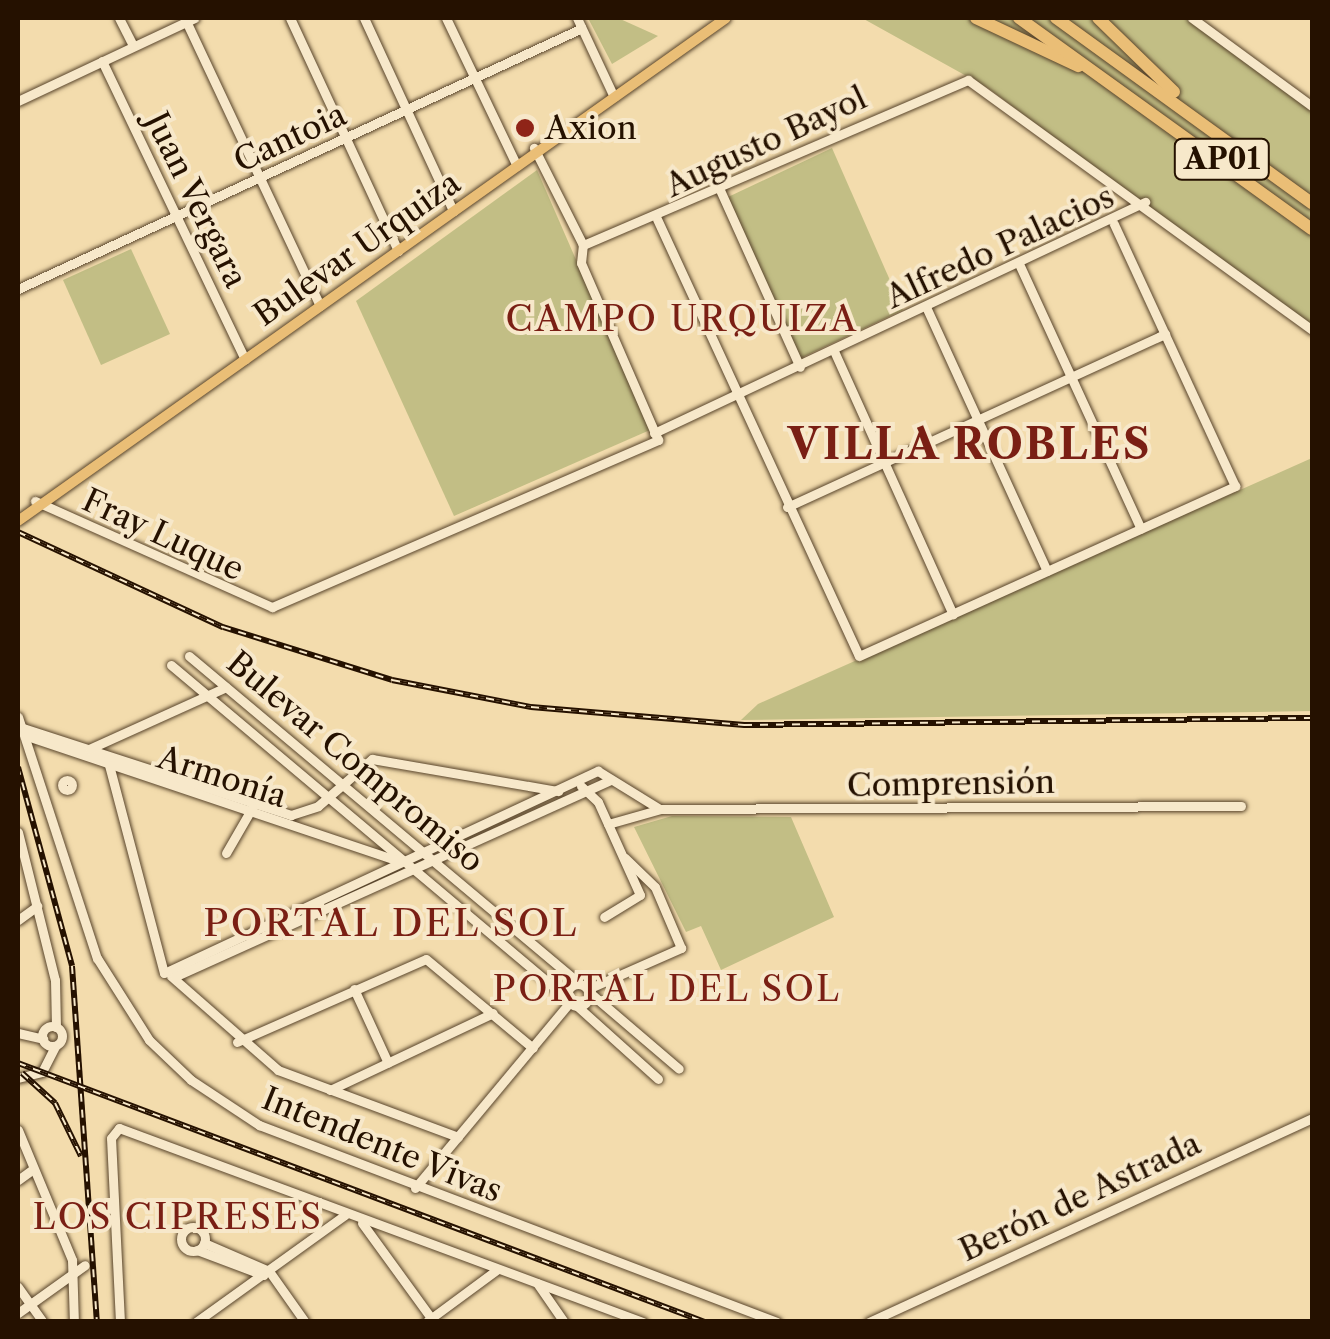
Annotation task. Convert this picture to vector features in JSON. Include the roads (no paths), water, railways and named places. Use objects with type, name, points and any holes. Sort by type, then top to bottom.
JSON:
[{"type":"highway","points":[[976,18],[1129,92]]},
{"type":"highway","name":"AP01","points":[[1020,18],[1129,92],[1312,228]]},
{"type":"highway","name":"AP01","points":[[1056,18],[1205,121],[1312,202]]},
{"type":"highway","points":[[1098,18],[1205,121]]},
{"type":"main road","name":"Bulevar Urquiza","points":[[21,513],[722,18]]},
{"type":"street","points":[[120,18],[133,46]]},
{"type":"street","points":[[290,18],[397,248]]},
{"type":"street","points":[[364,18],[452,209]]},
{"type":"street","points":[[446,18],[516,164]]},
{"type":"street","points":[[576,18],[613,95]]},
{"type":"street","points":[[1192,18],[1312,106]]},
{"type":"street","points":[[18,101],[133,46],[172,22],[190,19],[319,304]]},
{"type":"street","name":"Cantoia","points":[[18,289],[178,219],[582,28]]},
{"type":"street","name":"Juan Vergara","points":[[102,61],[244,357]]},
{"type":"street","name":"Augusto Bayol","points":[[584,246],[657,219],[968,80],[1145,202]]},
{"type":"street","points":[[535,150],[584,246],[580,263],[656,437]]},
{"type":"street","points":[[720,190],[800,366]]},
{"type":"street","points":[[1145,202],[1312,330]]},
{"type":"street","name":"Alfredo Palacios","points":[[272,607],[656,437],[800,366],[1114,224],[1145,202]]},
{"type":"street","points":[[657,219],[854,654],[953,614],[1235,486],[1114,224]]},
{"type":"street","points":[[1020,266],[1141,529]]},
{"type":"street","points":[[927,309],[1047,571]]},
{"type":"street","points":[[786,507],[1165,334]]},
{"type":"street","points":[[834,351],[953,614]]},
{"type":"street","name":"Fray Luque","points":[[38,503],[272,607]]},
{"type":"street","name":"Bulevar Compromiso","points":[[188,656],[679,1069]]},
{"type":"street","name":"Bulevar Compromiso","points":[[171,664],[658,1079]]},
{"type":"street","points":[[89,749],[226,687]]},
{"type":"street","name":"Intendente Vivas","points":[[18,718],[46,790],[97,958],[166,1060],[258,1125],[415,1188],[777,1322]]},
{"type":"street","name":"Armonía","points":[[24,732],[89,749],[109,761]]},
{"type":"street","name":"Armonía","points":[[24,732],[407,865]]},
{"type":"street","points":[[327,799],[372,760],[558,791]]},
{"type":"street","points":[[109,761],[169,975],[237,1042],[330,1090],[458,1138]]},
{"type":"street","points":[[407,865],[598,771],[660,809]]},
{"type":"street","points":[[169,975],[427,856],[612,780]]},
{"type":"street","points":[[574,784],[585,788],[608,824],[640,895],[604,917]]},
{"type":"street","points":[[46,790],[62,785]]},
{"type":"street","name":"Armonía","points":[[252,808],[291,815],[327,799]]},
{"type":"street","name":"Comprensión","points":[[608,824],[660,809],[1241,806]]},
{"type":"street","points":[[226,853],[252,808]]},
{"type":"street","points":[[18,832],[61,1012],[56,1046],[42,1072],[18,1078]]},
{"type":"street","points":[[415,1188],[586,989],[681,948],[656,886],[624,858]]},
{"type":"street","points":[[18,920],[37,906]]},
{"type":"street","points":[[237,1042],[426,959],[532,1048]]},
{"type":"street","points":[[354,988],[388,1063]]},
{"type":"street","points":[[572,1002],[586,989]]},
{"type":"street","points":[[330,1090],[493,1013]]},
{"type":"street","points":[[43,1039],[56,1027]]},
{"type":"street","points":[[18,1033],[56,1046]]},
{"type":"street","name":"Berón de Astrada","points":[[870,1322],[1312,1118]]},
{"type":"street","points":[[120,1322],[114,1129],[643,1322]]},
{"type":"street","points":[[18,1130],[73,1273],[74,1322]]},
{"type":"street","points":[[18,1180],[32,1170]]},
{"type":"street","points":[[196,1322],[345,1214]]},
{"type":"street","points":[[360,1221],[430,1320],[498,1269]]},
{"type":"street","points":[[200,1247],[266,1273],[305,1322]]},
{"type":"street","points":[[18,1313],[85,1265]]},
{"type":"street","points":[[536,1283],[564,1322]]},
{"type":"street","points":[[18,1286],[43,1322]]},
{"type":"railway","points":[[18,532],[223,627],[392,680],[531,707],[744,725],[1312,718]]},
{"type":"railway","points":[[18,767],[72,966],[97,1322]]},
{"type":"railway","points":[[18,1063],[705,1322]]},
{"type":"railway","points":[[22,1073],[55,1103],[81,1156]]},
{"type":"place","name":"Axion","points":[[525,128]]},
{"type":"district","name":"CAMPO URQUIZA","points":[[682,319]]},
{"type":"district","name":"VILLA ROBLES","points":[[970,444]]},
{"type":"district","name":"PORTAL DEL SOL","points":[[391,923]]},
{"type":"district","name":"PORTAL DEL SOL","points":[[667,989]]},
{"type":"district","name":"LOS CIPRESES","points":[[178,1217]]}]
